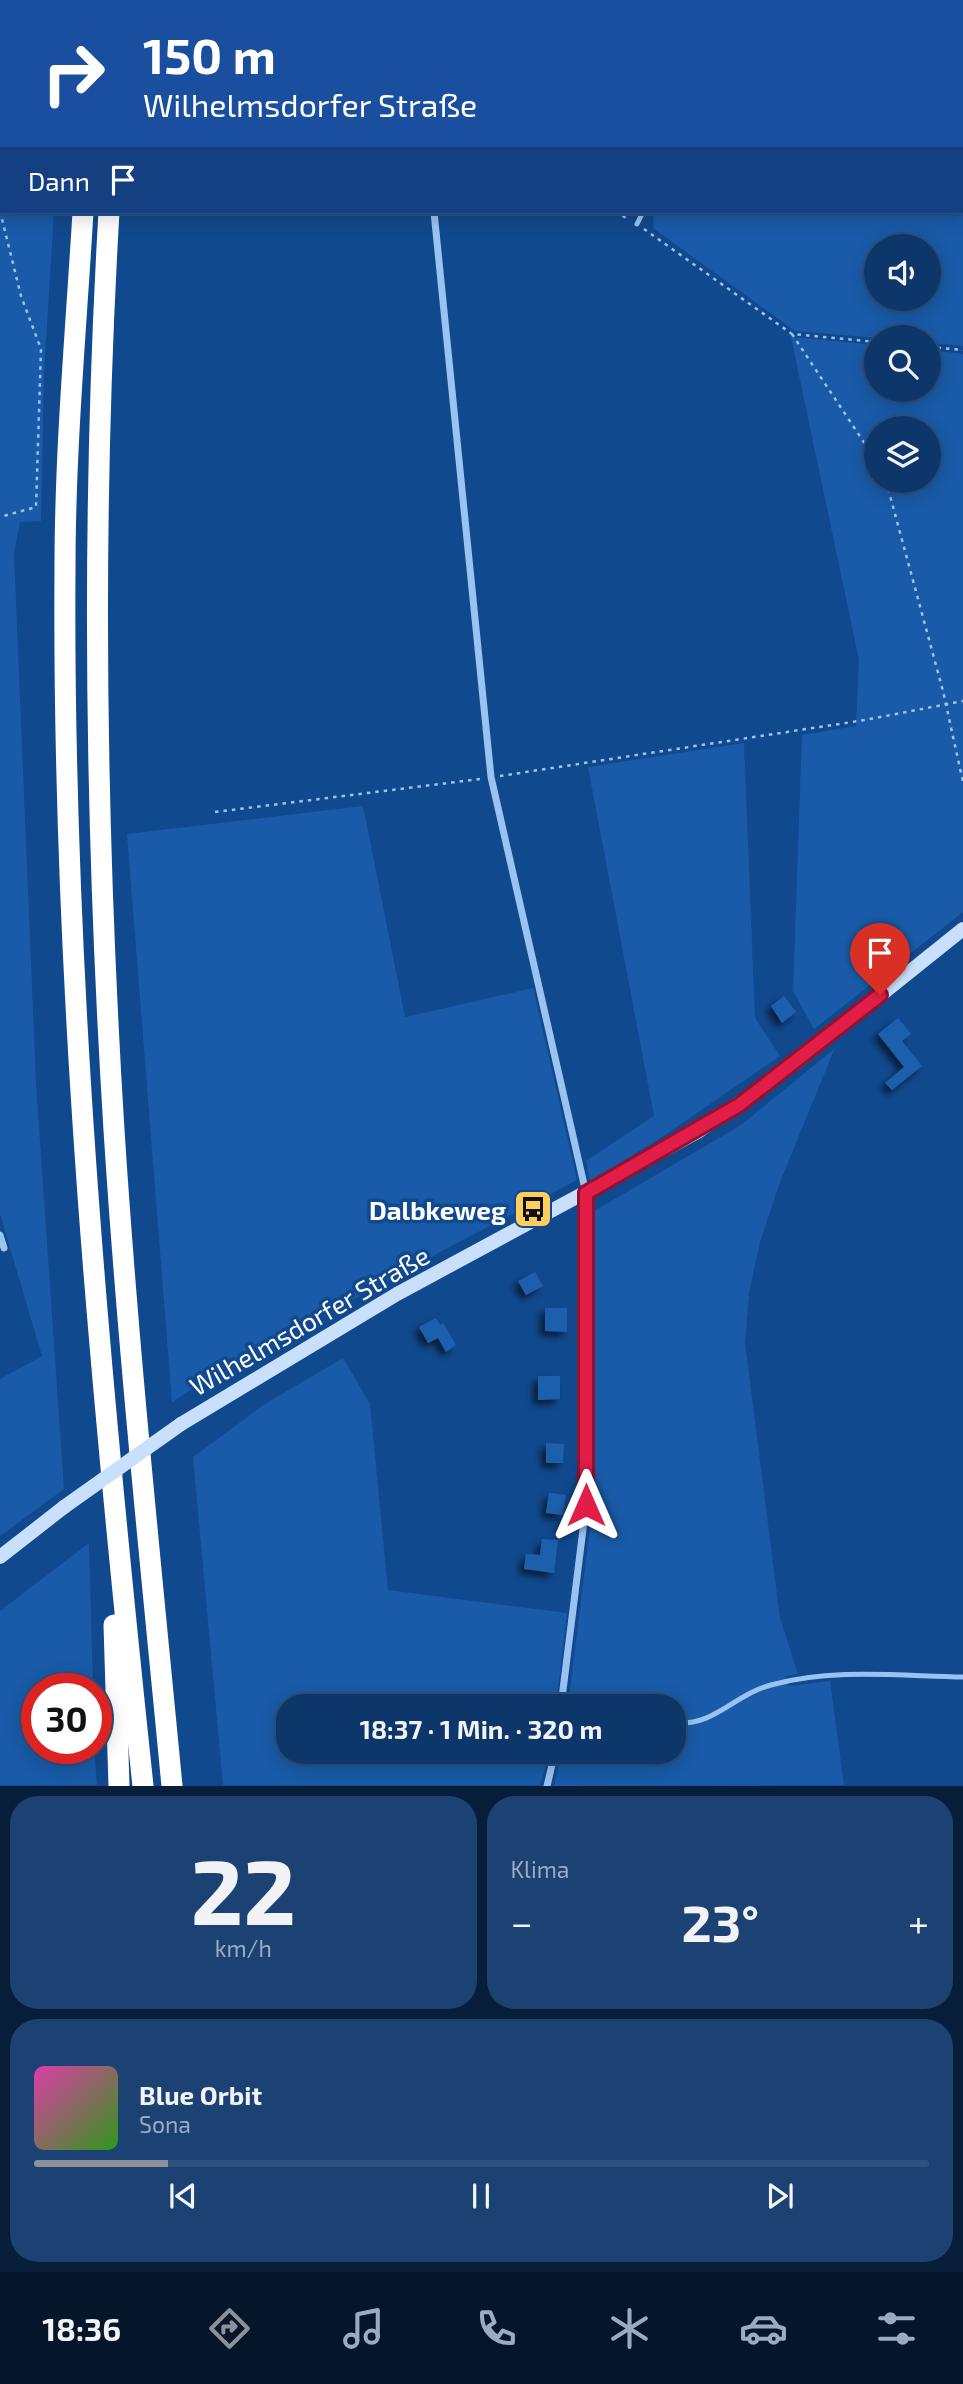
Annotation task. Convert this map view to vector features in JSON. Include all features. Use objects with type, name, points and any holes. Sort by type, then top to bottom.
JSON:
[{"type":"highway","points":[[83,214],[65,566],[69,864],[84,1152],[118,1553],[143,1786]]},
{"type":"highway","points":[[108,214],[98,392],[98,705],[102,874],[117,1170],[172,1786]]},
{"type":"highway","points":[[118,1553],[114,1666],[119,1786]]},
{"type":"street","points":[[434,214],[491,777],[586,1193],[586,1505],[562,1694]]},
{"type":"street","name":"Wilhelmsdorfer Straße","points":[[0,1557],[64,1507],[181,1424],[397,1294],[586,1193],[739,1105],[963,929]]},
{"type":"street","points":[[0,1235],[4,1248]]},
{"type":"street","points":[[547,1786],[552,1764]]},
{"type":"lane","points":[[637,224],[642,214]]},
{"type":"lane","points":[[686,1724],[715,1716],[737,1699],[770,1685],[805,1679],[845,1675],[963,1677]]},
{"type":"path","points":[[0,517],[36,506],[41,349],[21,296],[1,214]]},
{"type":"path","points":[[618,214],[637,224],[792,334],[864,442]]},
{"type":"path","points":[[792,334],[864,341]]},
{"type":"path","points":[[941,348],[963,350]]},
{"type":"path","points":[[889,493],[946,704],[963,782]]},
{"type":"path","points":[[215,812],[491,777],[840,724],[963,701]]},
{"type":"shaded area","points":[[0,214],[54,214],[44,372],[41,521],[20,522],[14,554],[36,1083],[64,1489],[0,1536],[0,1379],[42,1356],[0,1214]]},
{"type":"shaded area","points":[[654,214],[963,214],[963,346],[941,344],[941,325],[864,325],[864,337],[795,331],[653,228]]},
{"type":"shaded area","points":[[791,337],[864,344],[864,402],[941,402],[941,351],[963,354],[963,912],[814,1029],[793,991],[802,735],[856,726],[859,660]]},
{"type":"shaded area","points":[[744,743],[755,1018],[780,1056],[656,1141],[590,1181],[586,1161],[654,1116],[588,767]]},
{"type":"shaded area","points":[[363,806],[405,1017],[533,988],[577,1180],[440,1252],[407,1273],[259,1346],[172,1402],[127,834]]},
{"type":"shaded area","points":[[844,1041],[834,1050],[780,1182],[760,1242],[749,1293],[745,1343],[780,1618],[798,1674],[785,1676],[789,1686],[830,1681],[844,1785],[554,1786],[559,1764],[686,1764],[686,1694],[569,1694],[593,1504],[593,1215],[596,1210],[741,1125]]},
{"type":"shaded area","points":[[343,1358],[370,1404],[388,1590],[567,1613],[557,1694],[276,1694],[276,1764],[546,1764],[540,1785],[223,1785],[193,1457],[265,1404]]},
{"type":"shaded area","points":[[89,1543],[93,1673],[21,1673],[21,1764],[95,1764],[97,1785],[0,1785],[0,1611]]},
{"type":"building","points":[[784,996],[796,1012],[782,1023],[771,1006]]},
{"type":"building","points":[[898,1018],[911,1034],[902,1041],[922,1066],[892,1090],[885,1083],[904,1067],[878,1034]]},
{"type":"building","points":[[535,1272],[543,1286],[526,1295],[518,1281]]},
{"type":"building","points":[[545,1308],[567,1308],[567,1332],[545,1331]]},
{"type":"building","points":[[436,1318],[440,1325],[443,1323],[456,1345],[446,1352],[438,1338],[428,1343],[419,1327]]},
{"type":"building","points":[[538,1376],[560,1376],[560,1399],[538,1400]]},
{"type":"building","points":[[546,1443],[564,1444],[563,1463],[546,1463]]},
{"type":"building","points":[[549,1493],[566,1495],[563,1515],[546,1513]]},
{"type":"building","points":[[542,1539],[558,1540],[554,1573],[524,1569],[526,1554],[540,1555]]},
{"type":"place","name":"Dalbkeweg","points":[[533,1209]]},
{"type":"route","points":[[586,1505],[586,1193],[699,1131],[739,1105],[880,995]]}]
